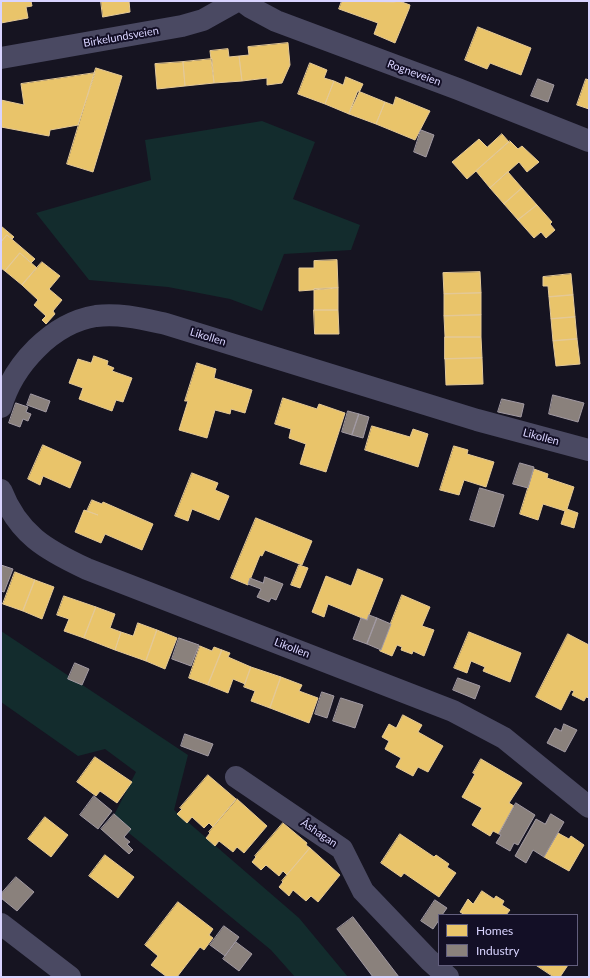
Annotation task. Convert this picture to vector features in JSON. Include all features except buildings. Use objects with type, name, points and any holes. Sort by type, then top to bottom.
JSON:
[{"type":"street","name":"Birkelundsveien","points":[[1,58],[182,26],[203,20],[237,1]]},
{"type":"street","name":"Rogneveien","points":[[242,1],[276,21],[458,89],[589,141]]},
{"type":"street","name":"Likollen","points":[[1,407],[10,384],[18,372],[36,350],[60,329],[96,316],[137,317],[166,324],[477,420],[589,450]]},
{"type":"street","name":"Likollen","points":[[1,490],[6,502],[18,522],[44,548],[60,557],[94,572],[454,711],[504,738],[589,807]]},
{"type":"street","name":"Åshagan","points":[[236,777],[342,849],[363,891],[429,960],[448,977]]},
{"type":"street","points":[[1,924],[70,977]]},
{"type":"green space","points":[[262,121],[315,142],[293,199],[360,225],[351,250],[284,254],[262,311],[230,299],[168,287],[89,280],[36,213],[151,180],[145,140]]},
{"type":"green space","points":[[1,631],[188,755],[174,810],[299,918],[348,977],[295,977],[271,950],[112,819],[136,772],[105,749],[78,756],[1,702]]}]
